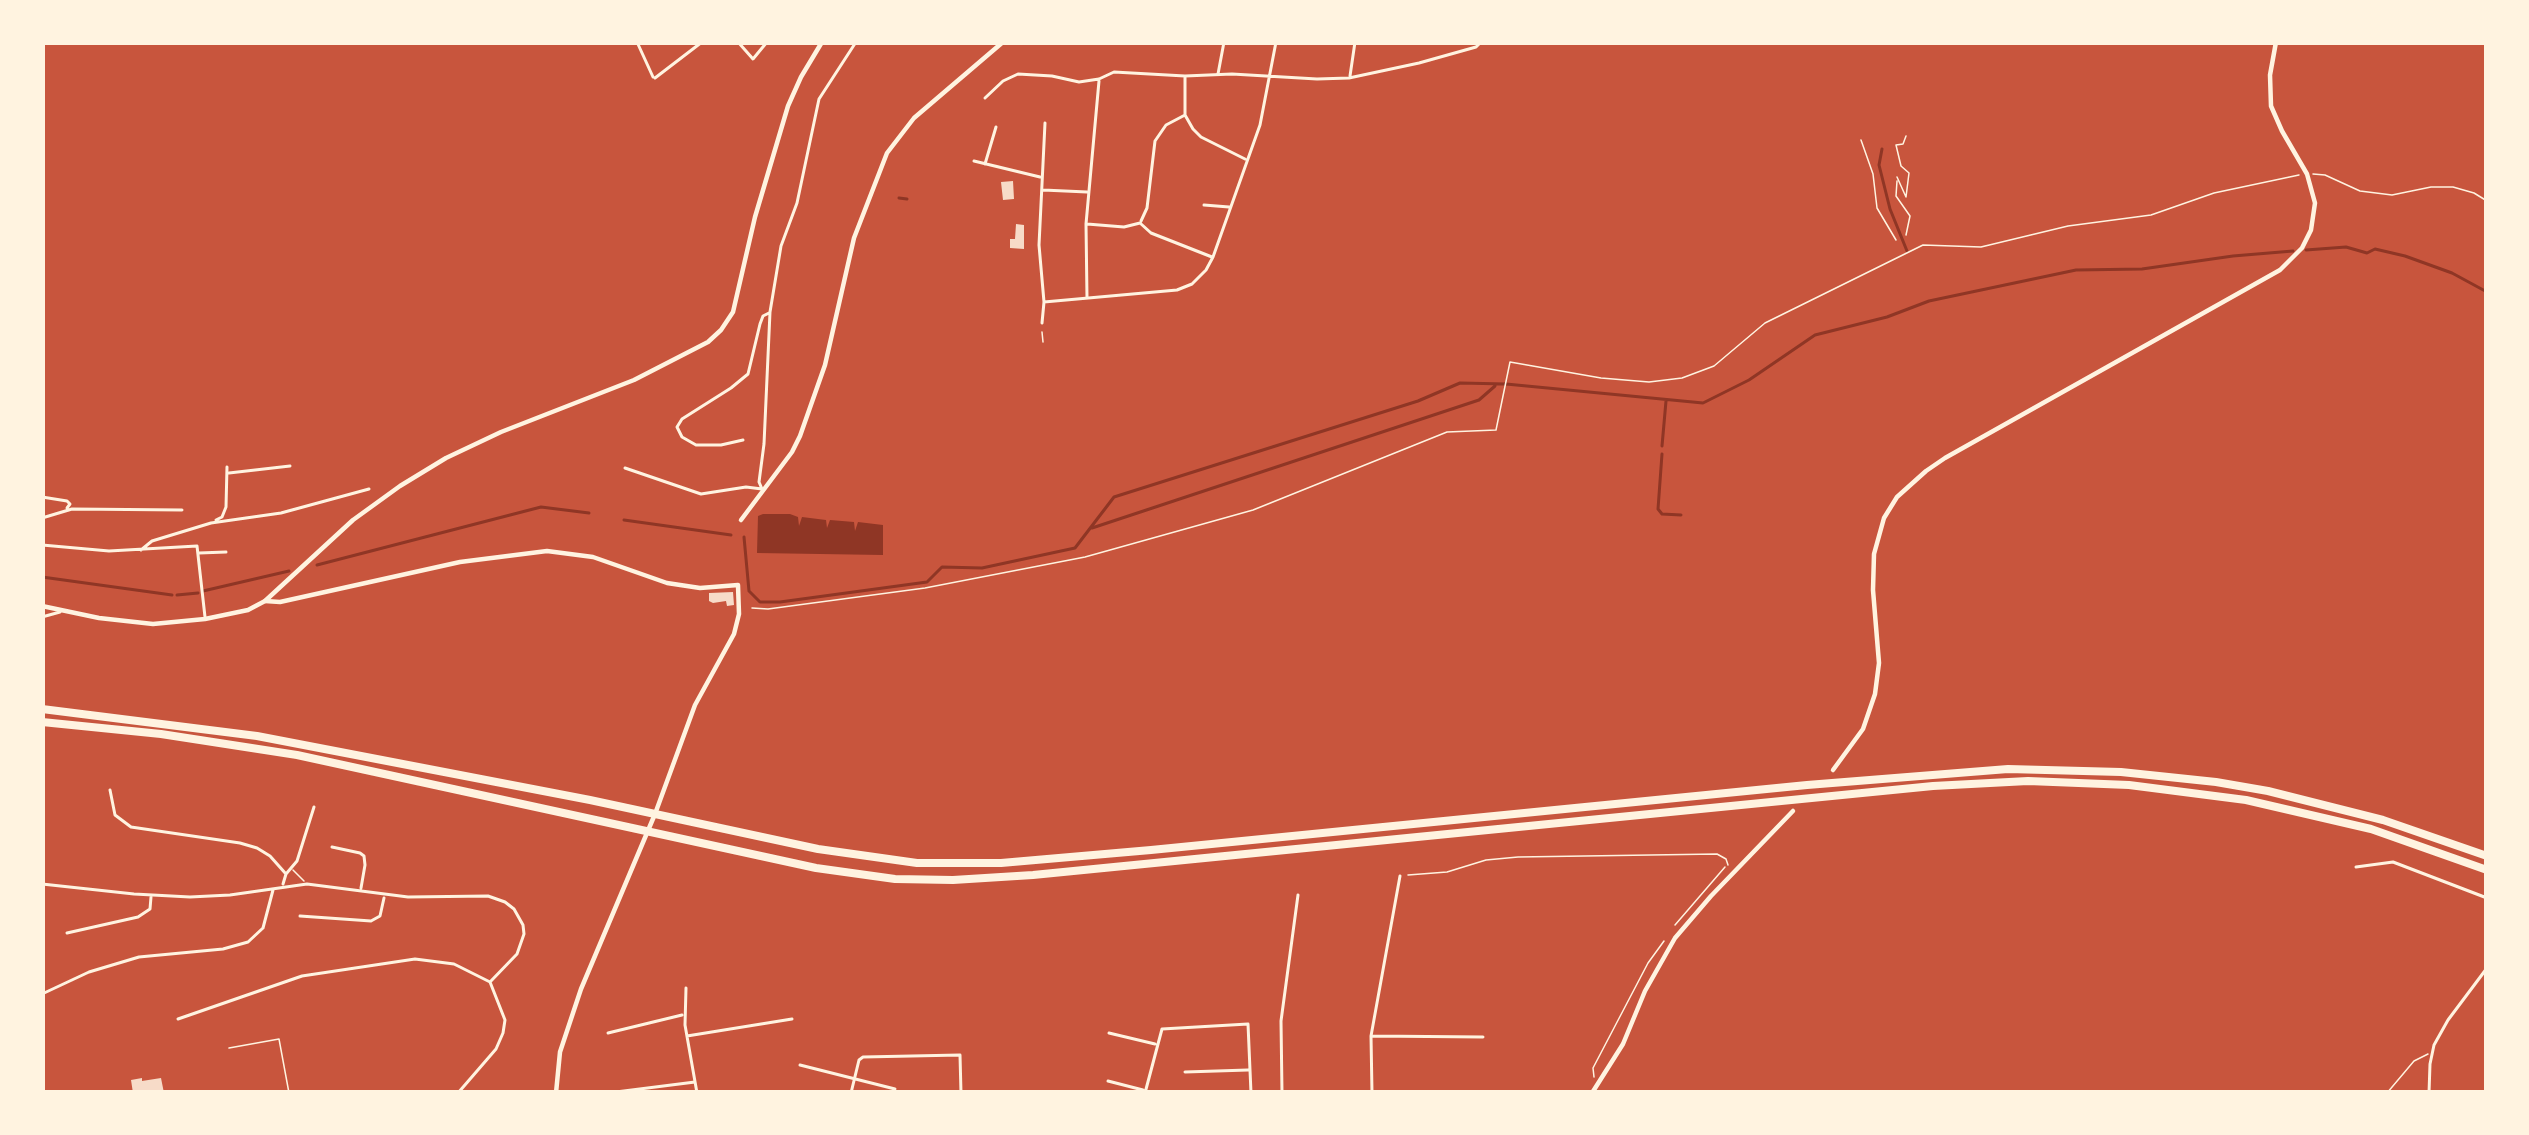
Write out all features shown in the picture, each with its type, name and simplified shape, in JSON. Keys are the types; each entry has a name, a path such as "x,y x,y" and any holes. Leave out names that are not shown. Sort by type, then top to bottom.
{"highway":[{"path":"42,709 257,736 761,837 939,865 1306,836 2008,769 2165,776 2267,791 2383,820 2487,856"},
{"path":"42,722 297,755 872,877 986,879 1978,782 2157,788 2274,806 2389,835 2487,870"}],"street":[{"path":"637,42 654,81 702,42"},
{"path":"738,42 753,59 767,42"},
{"path":"42,606 153,624 236,614 265,601 353,520 446,458 634,380 715,337 737,301 755,217 788,106 822,42"},
{"path":"762,489 770,312 781,246 797,203 819,99 856,42"},
{"path":"741,520 800,436 825,364 854,238 887,153 914,118 1003,42"},
{"path":"1217,74 1224,42"},
{"path":"1044,302 1177,290 1206,270 1264,114 1276,42"},
{"path":"1349,78 1355,42"},
{"path":"985,98 1018,74 1073,82 1100,79 1114,71 1349,78 1419,64 1481,42"},
{"path":"1833,770 1863,729 1875,694 1879,663 1874,554 1897,497 1946,458 2280,271 2307,239 2314,212 2313,189 2282,131 2269,92 2276,42"},
{"path":"1185,76 1185,115 1202,137 1246,160"},
{"path":"1088,299 1086,224 1100,79"},
{"path":"1139,223 1147,208 1155,141 1166,125 1185,115"},
{"path":"1042,322 1039,244 1045,123"},
{"path":"985,164 996,127"},
{"path":"974,161 1041,178"},
{"path":"1041,190 1088,192"},
{"path":"1204,205 1231,207"},
{"path":"1086,224 1139,223"},
{"path":"1139,223 1150,233 1214,257"},
{"path":"743,440 721,446 696,445 687,442 677,427 748,374 760,324 770,312"},
{"path":"211,523 225,514 227,470 290,466"},
{"path":"625,468 700,494 762,489"},
{"path":"141,550 152,541 211,523 281,513 369,489"},
{"path":"42,497 67,501 66,509"},
{"path":"42,518 66,509 182,510"},
{"path":"42,545 141,550 197,545 205,619"},
{"path":"265,601 280,602 460,562 548,551 599,558 667,583 700,588 738,585 734,634 695,705 656,814 581,989 560,1052 556,1093"},
{"path":"197,553 226,552"},
{"path":"42,616 62,611"},
{"path":"110,790 115,815 130,827 220,838 256,848 286,874"},
{"path":"283,886 297,861 314,807"},
{"path":"1594,1089 1624,1044 1645,991 1675,938 1793,811"},
{"path":"332,847 364,856 360,890"},
{"path":"2356,867 2398,863 2487,898"},
{"path":"1372,1093 1371,1036 1400,875"},
{"path":"42,884 152,896 230,896 299,884 384,895 488,896 514,909 523,925 518,954 490,982"},
{"path":"42,994 126,960 238,946 263,928 273,888"},
{"path":"300,916 370,921 380,916 384,895"},
{"path":"1282,1093 1283,1002 1298,895"},
{"path":"67,933 139,917 150,909 152,896"},
{"path":"178,1019 302,976 396,961 441,961 490,982 505,1020 496,1049 458,1093"},
{"path":"2429,1093 2434,1045 2487,968"},
{"path":"686,988 684,1014 697,1093"},
{"path":"608,1033 684,1014"},
{"path":"687,1036 792,1019"},
{"path":"1108,1081 1145,1091 1162,1029 1248,1024 1250,1093"},
{"path":"1109,1033 1156,1045"},
{"path":"1371,1036 1483,1037"},
{"path":"851,1093 863,1057 960,1055 961,1093"},
{"path":"800,1065 895,1089"},
{"path":"1185,1072 1250,1070"},
{"path":"608,1093 694,1082"}],"lane":[{"path":"2307,174 2325,175 2360,191 2392,195 2452,187 2487,201"},
{"path":"291,868 307,884"},
{"path":"229,1048 280,1039 289,1093"},
{"path":"2387,1093 2414,1061 2432,1053"}],"path":[{"path":"1906,136 1903,144 1896,145 1900,166 1909,173 1906,197 1897,177 1896,196 1910,216 1906,235"},
{"path":"1861,140 1873,174 1877,208 1897,239"},
{"path":"752,608 925,588 1042,567 1253,510 1447,432 1496,430 1510,362 1649,382 1682,378 1714,366 1766,323 1924,245 1981,247 2068,226 2151,214 2214,193 2307,174"},
{"path":"1042,322 1042,342"},
{"path":"1400,875 1448,872 1500,858 1717,854 1726,859 1732,873"}],"shaded area":[{"path":"790,514 798,517 799,526 802,517 826,520 827,528 830,520 854,522 855,531 858,522 883,525 883,555 757,553 758,516"}],"building":[{"path":"1013,181 1014,199 1003,200 1001,182"},
{"path":"1016,224 1024,225 1024,249 1010,248"},
{"path":"733,592 734,605 709,601 709,593"},
{"path":"161,1078 164,1093 133,1093 131,1080"}],"waterway":[{"path":"1882,149 1879,165 1907,251"},
{"path":"899,198 907,199"},
{"path":"2306,250 2346,247 2367,253 2375,249 2452,273 2487,292"},
{"path":"744,537 749,591 760,602 927,582 942,567 982,568 1075,548 1114,497 1418,401 1460,383 1703,403 1749,380 1815,335 1929,301 2076,270 2142,269 2293,251"},
{"path":"1092,528 1479,400 1495,386"},
{"path":"1662,446 1666,401"},
{"path":"1662,454 1658,509 1662,514 1681,515"},
{"path":"317,565 541,507 589,513"},
{"path":"624,520 731,535"},
{"path":"203,591 289,571"},
{"path":"42,577 172,595"},
{"path":"177,595 198,593"}]}
